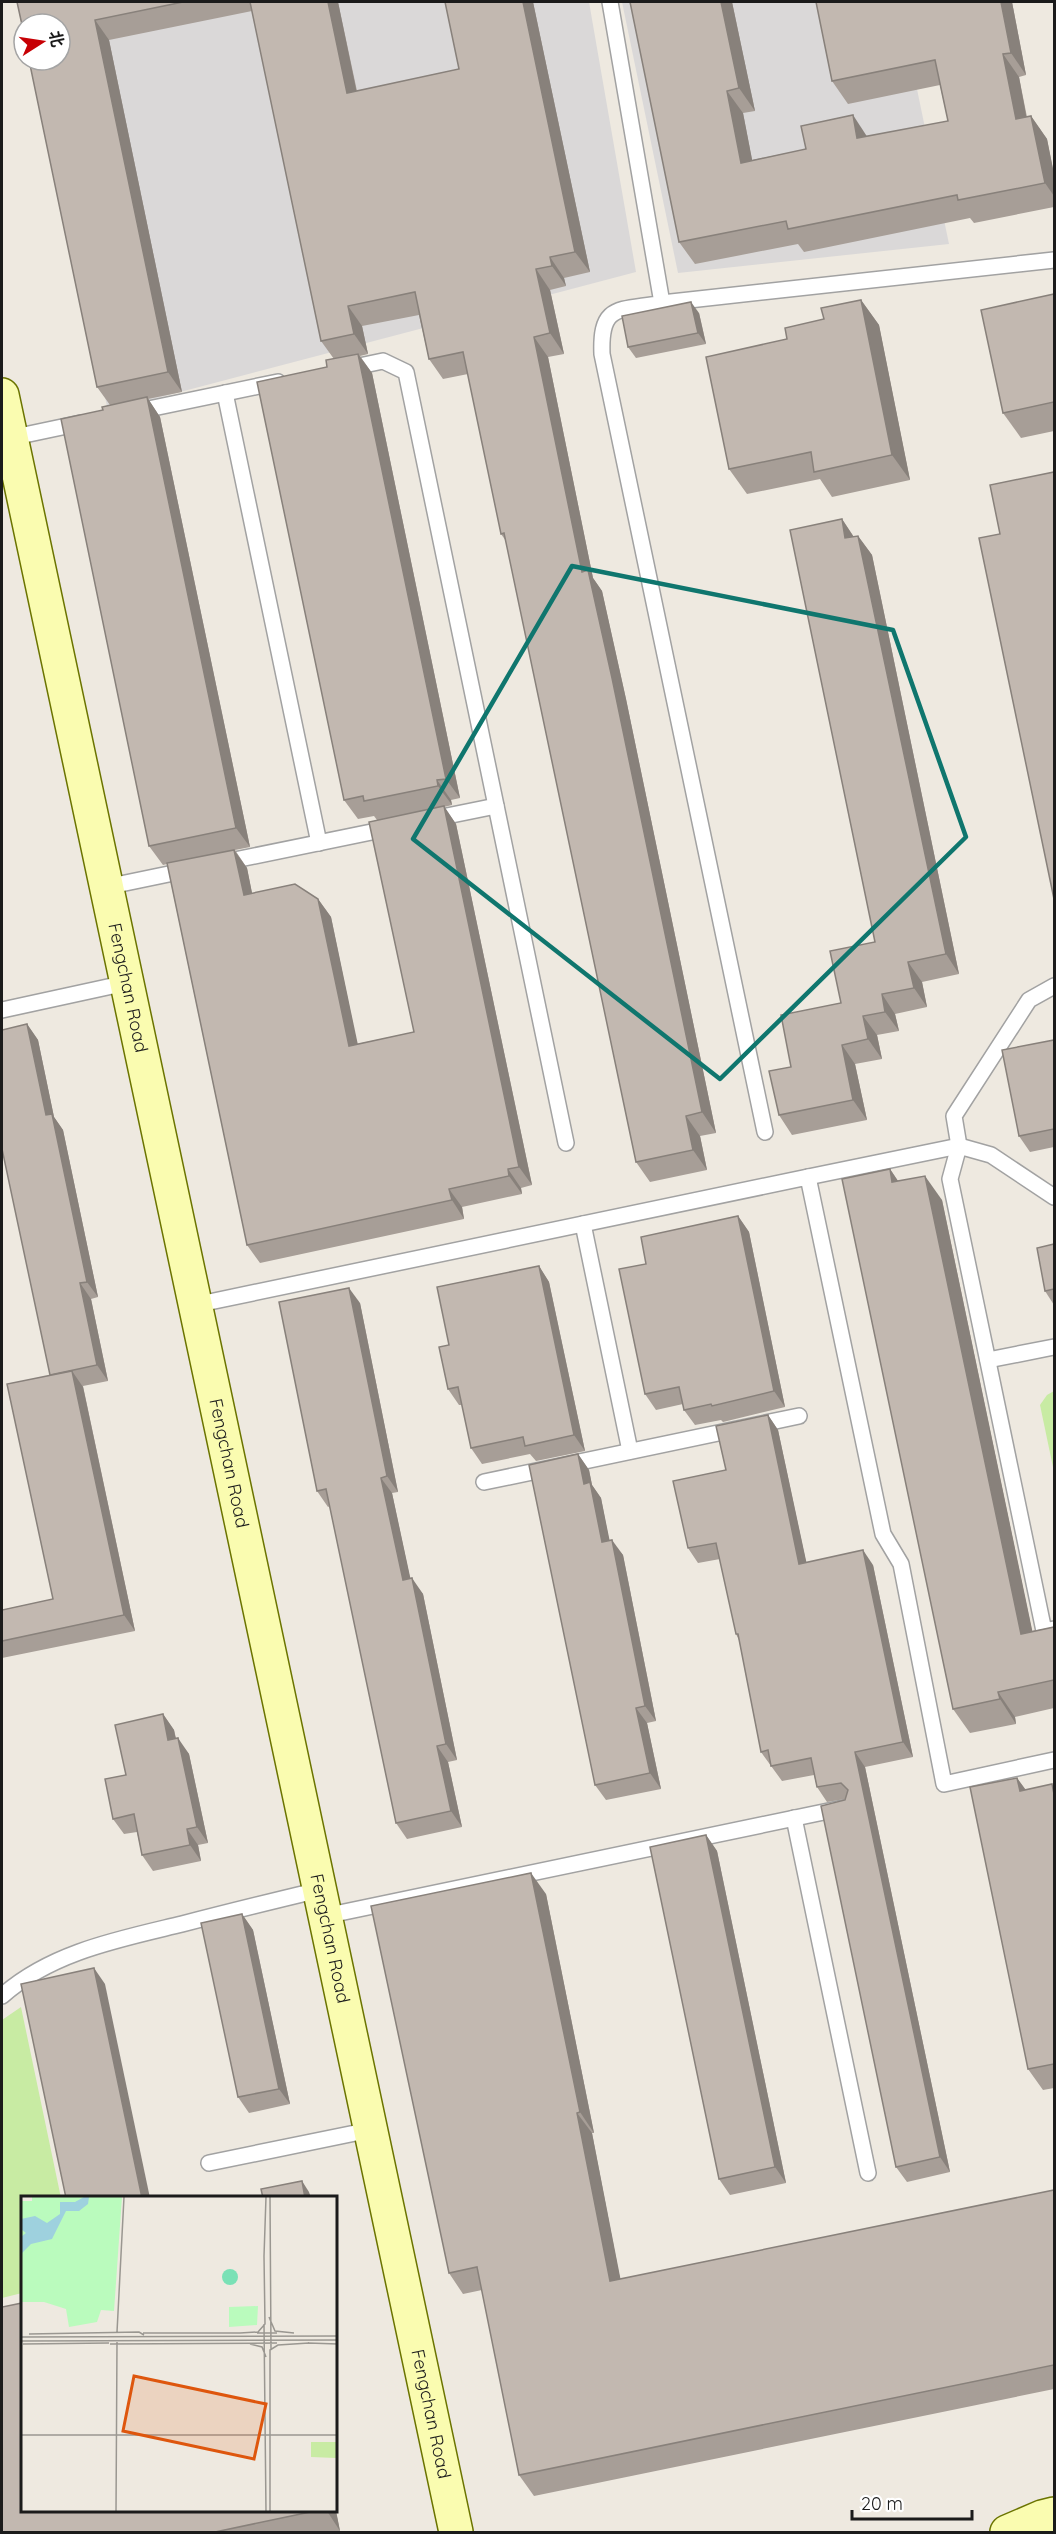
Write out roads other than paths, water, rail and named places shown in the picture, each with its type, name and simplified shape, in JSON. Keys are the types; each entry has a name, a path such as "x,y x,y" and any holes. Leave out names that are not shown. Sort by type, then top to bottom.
{"street":[{"name":"Fengchan Road","path":"2,395 456,2532"},
{"path":"1007,2532 1041,2517 1054,2514"}],"lane":[{"path":"610,2 662,303"},
{"path":"765,1132 602,354 602,332 606,319 617,311 662,303 1054,260"},
{"path":"327,372 383,361 406,372 566,1143"},
{"path":"123,414 293,379"},
{"path":"225,393 319,843"},
{"path":"10,438 101,419"},
{"path":"106,887 496,806"},
{"path":"2,1010 126,983"},
{"path":"1054,986 1029,1000 954,1116 959,1146 950,1179 1044,1631 1054,1629"},
{"path":"195,1305 959,1146 991,1155 1051,1191"},
{"path":"808,1177 883,1534 901,1564 944,1784 1054,1760"},
{"path":"583,1224 630,1451"},
{"path":"988,1360 1054,1347"},
{"path":"484,1482 799,1416"},
{"path":"2,1996 12,1986 64,1957 102,1944 849,1807"},
{"path":"794,1818 868,2173"},
{"path":"209,2163 370,2130"}]}
